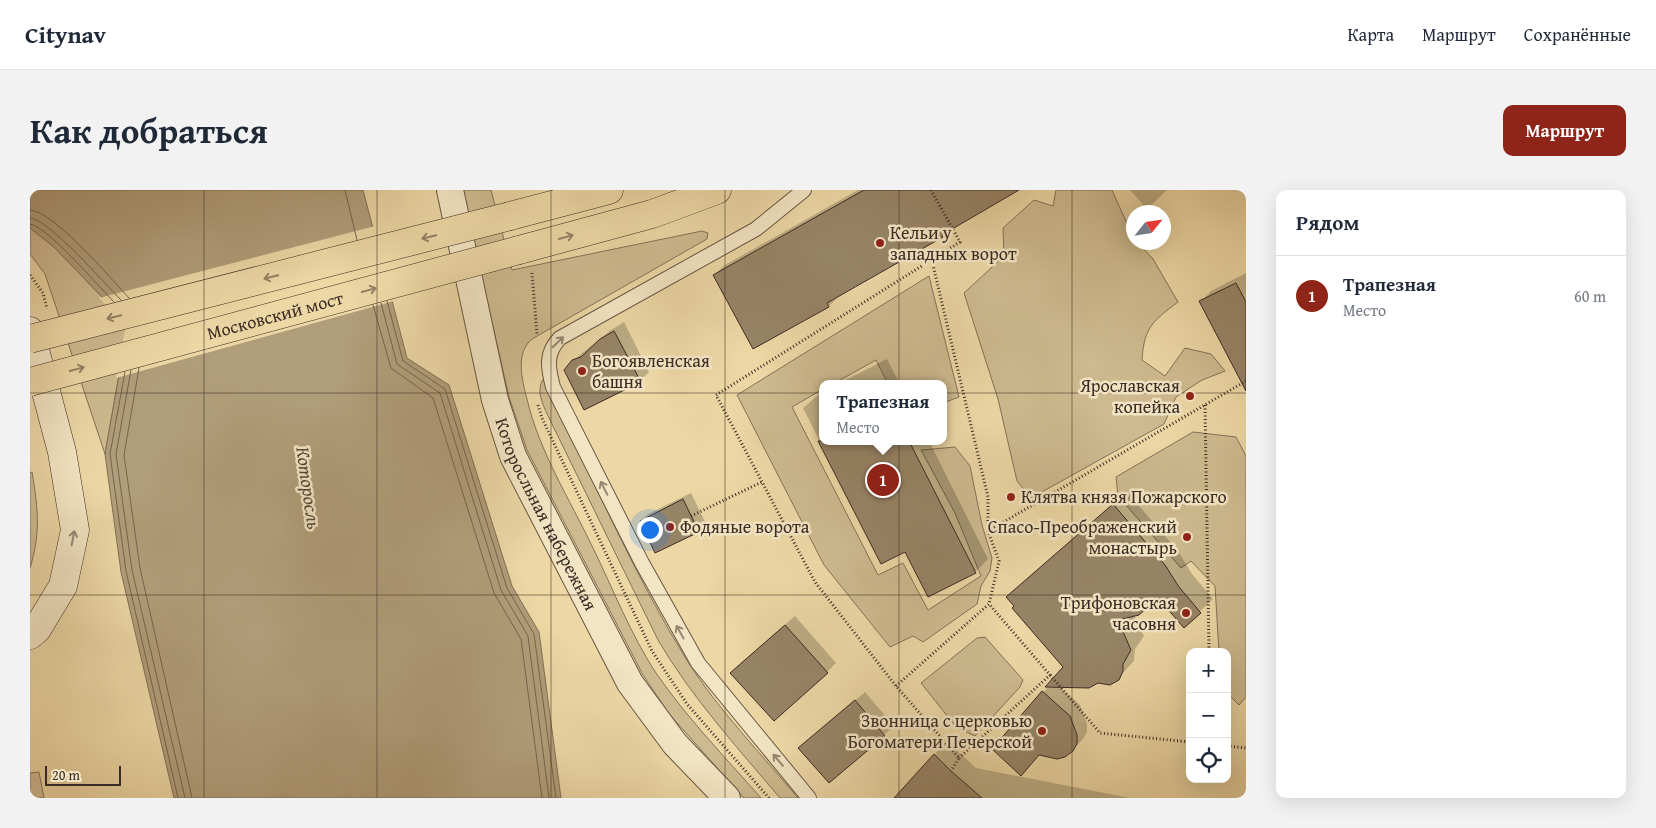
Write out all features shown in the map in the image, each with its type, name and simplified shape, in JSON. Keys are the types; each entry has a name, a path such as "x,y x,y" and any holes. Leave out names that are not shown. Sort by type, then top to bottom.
{"main road":[{"path":"30,339 609,190"},
{"name":"Московский мост","path":"30,382 525,258 717,190"},
{"path":"30,332 62,452 75,530 63,586 37,629 30,635"}],"street":[{"name":"Которосльная набережная","path":"450,190 495,400 513,456 630,683 675,744 727,798"}],"lane":[{"path":"804,190 771,219 745,236 560,338 549,354 548,369 557,396 642,563 698,663 809,798"}],"path":[{"path":"931,190 960,242 716,395 815,582 896,686 960,758"},
{"path":"525,258 538,338"},
{"path":"896,686 989,604 999,561 988,531 988,497 932,260"},
{"path":"988,531 1246,381"},
{"path":"1205,405 1209,648"},
{"path":"691,516 762,482"},
{"path":"989,604 1100,733 1186,742"},
{"path":"951,771 960,758 1050,675"},
{"path":"1231,746 1246,748"}],"shaded area":[{"path":"462,190 491,190 512,270 702,231 708,233 707,239 532,339 523,352 521,367 525,392 539,437 630,628 656,673 680,706 761,798 744,798 670,715 643,675 527,450 509,397"},
{"path":"1056,190 1112,190 1126,221 1126,250 1145,250 1153,259 1178,302 1162,314 1151,326 1145,340 1142,360 1165,376 1185,348 1211,354 1225,371 1202,380 1176,397 1164,424 1031,498 1017,481 998,399 964,293 1004,256 1003,228 1034,200 1053,206"},
{"path":"30,228 54,247 128,324 105,454 45,274 30,254"},
{"path":"929,276 959,397 947,402 947,380 886,380 876,360 840,380 819,380 819,391 792,407 878,575 903,563 928,610 981,576 955,513 921,450 955,447 970,466 982,525 992,558 990,571 981,586 977,604 923,642 913,636 890,647 824,565 737,395"},
{"path":"544,378 630,558 688,662 726,714 798,798 780,798 700,702 658,640 544,408 540,387"},
{"path":"1193,432 1236,437 1246,456 1246,697 1239,705 1231,697 1231,648 1219,648 1215,586 1191,561 1181,568 1118,496 1116,477"},
{"path":"32,472 36,497 37,531 30,568 30,473"},
{"path":"985,637 1023,680 1020,687 975,736 956,727 921,683 977,638"},
{"path":"39,772 44,798 30,798 30,773"}],"water":[{"name":"Которосль","path":"30,190 363,190 407,358 449,385 512,586 539,632 561,798 174,798 121,572 105,454 128,324 54,247 30,228"}],"pier":[{"path":"375,226 394,301 116,378 126,325 99,298"}],"building":[{"path":"864,190 1019,190 942,235 943,237 827,303 829,307 753,349 713,275"},
{"path":"1236,283 1246,302 1246,391 1199,301"},
{"path":"614,331 641,382 584,410 564,370 572,360 581,357 600,339"},
{"path":"820,445 911,445 976,573 928,597 905,552 881,564"},
{"name":"Фодяные ворота","path":"683,499 699,532 655,553 640,521"},
{"path":"1113,504 1165,565 1179,587 1201,613 1184,628 1158,598 1139,615 1118,620 1131,650 1123,664 1123,671 1119,680 1110,685 1098,683 1089,688 1045,687 1063,667 1012,608 1014,606 1006,597"},
{"path":"785,625 828,673 774,721 730,673"},
{"name":"Звонница с церковью Богоматери Печерской","path":"1042,691 1070,716 1077,735 1077,744 1073,751 1065,757 1057,759 1039,755 1021,776 992,749"},
{"path":"855,700 885,736 829,783 798,748"},
{"path":"934,754 951,771 982,798 894,798"}],"place":[{"name":"Кельи у западных ворот","path":"880,243"},
{"name":"Богоявленская башня","path":"582,371"},
{"name":"Ярославская копейка","path":"1190,396"},
{"name":"Трапезная","path":"883,480"},
{"name":"Клятва князя Пожарского","path":"1011,497"},
{"name":"Фодяные ворота","path":"670,527"},
{"name":"Спасо-Преображенский монастырь","path":"1187,537"},
{"name":"Трифоновская часовня","path":"1186,613"},
{"name":"Звонница с церковью Богоматери Печерской","path":"1042,731"}]}
